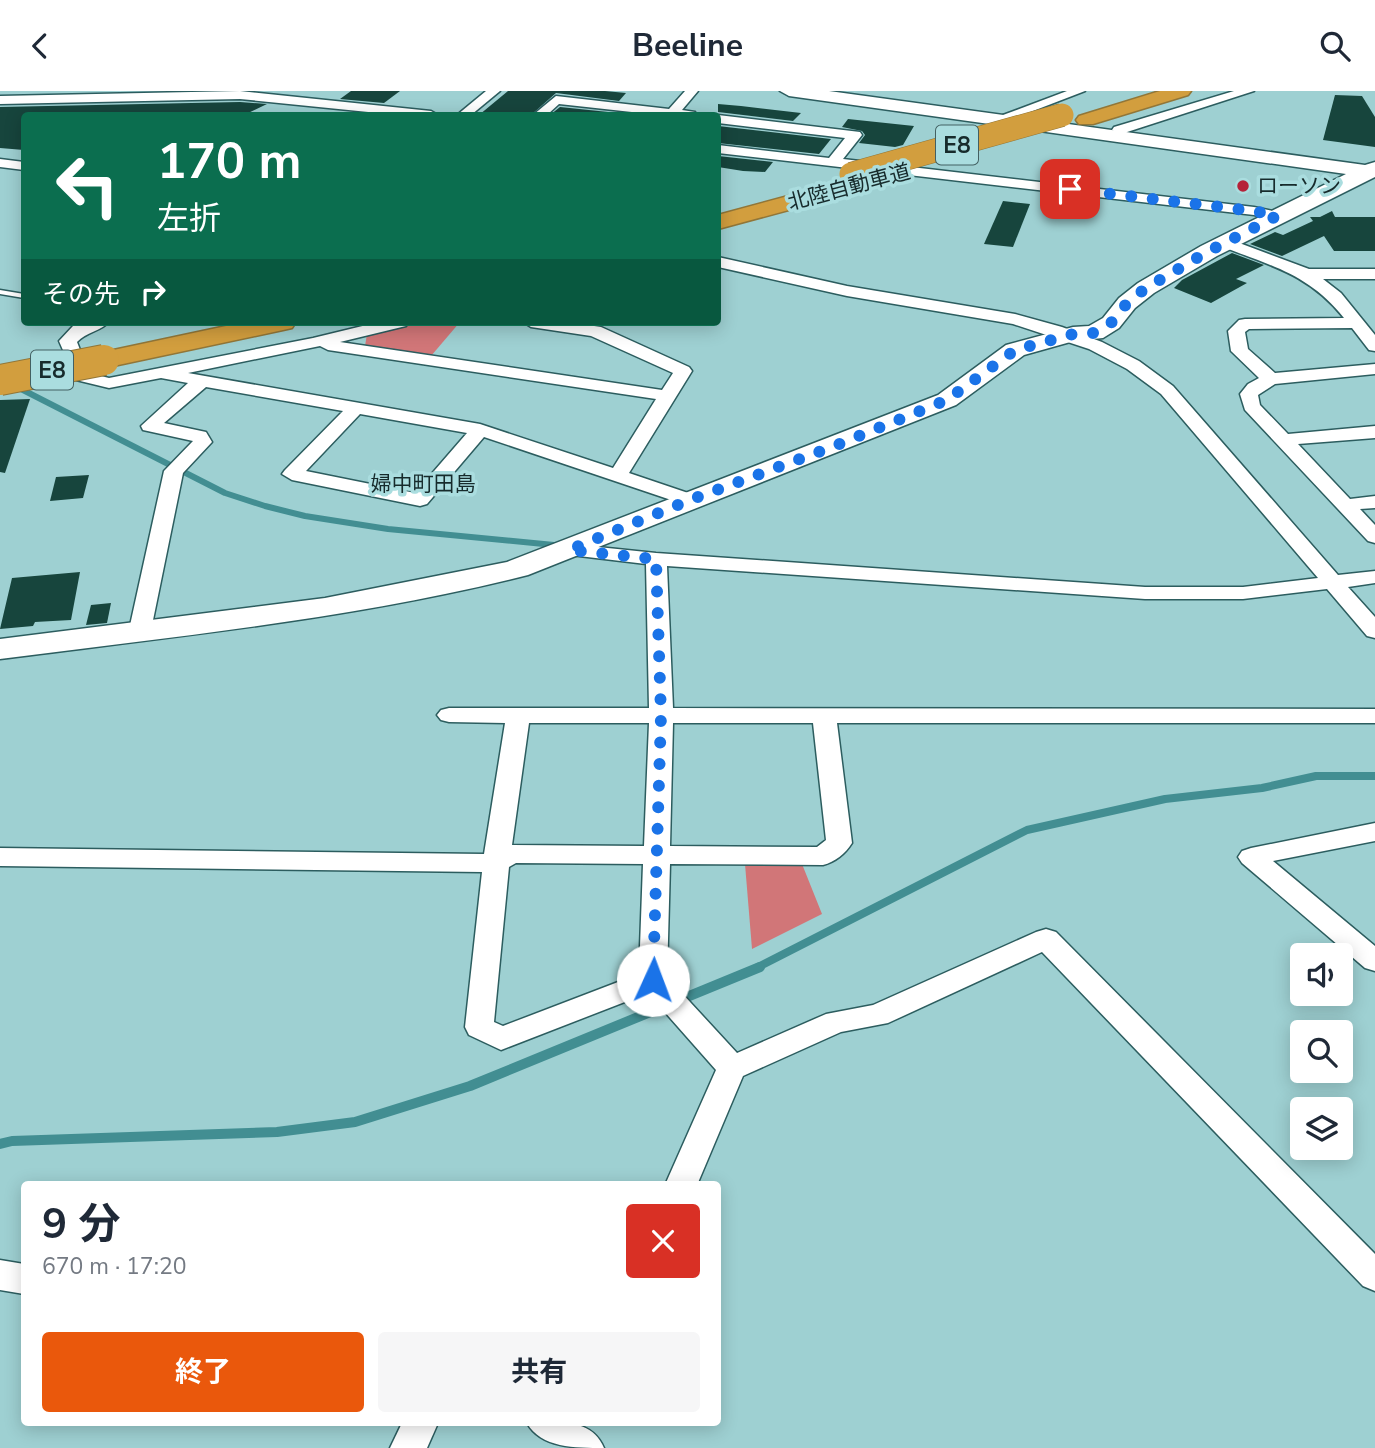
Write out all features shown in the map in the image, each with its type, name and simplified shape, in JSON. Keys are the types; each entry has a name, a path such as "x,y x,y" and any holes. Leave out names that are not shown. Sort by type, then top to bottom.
{"highway":[{"name":"北陸自動車道","path":"721,207 842,168 1062,115 1142,91"},
{"name":"北陸自動車道","path":"721,221 1181,91"},
{"name":"E8","path":"0,365 192,326"},
{"name":"E8","path":"0,380 101,343 248,326"}],"street":[{"path":"467,112 494,91"},
{"path":"674,112 692,91"},
{"path":"789,91 1373,171"},
{"path":"1010,115 1079,91"},
{"path":"1119,130 1248,91"},
{"path":"0,100 240,95 376,112"},
{"path":"269,110 285,99"},
{"path":"543,112 556,100 649,112"},
{"path":"721,119 855,135 842,168"},
{"path":"721,149 842,168 1254,211 1277,216"},
{"path":"0,163 21,166"},
{"path":"0,649 358,603 451,586 517,569 947,400 1015,350 1073,334 1094,333 1111,323 1127,303 1146,288 1277,216 1373,171"},
{"path":"1226,243 1307,274 1335,296 1375,346"},
{"path":"721,263 843,290 983,314 1073,334 1150,376 1167,390 1335,581 1375,631"},
{"path":"1307,274 1375,275"},
{"path":"1271,379 1240,351 1236,331 1245,324 1358,323"},
{"path":"101,343 79,330 68,341 82,376 109,383 165,374 383,326"},
{"path":"559,326 595,331 683,371 619,474"},
{"path":"313,343 669,396"},
{"path":"1375,369 1271,379 1254,388 1249,394 1251,406 1375,537"},
{"path":"165,374 480,430 619,474 690,500"},
{"path":"141,630 174,471 203,442 199,436 150,426 202,381"},
{"path":"356,408 292,474 420,500 480,430"},
{"path":"1285,440 1375,432"},
{"path":"1345,505 1375,502"},
{"path":"569,550 656,559 1145,593 1243,593 1375,577"},
{"path":"656,559 661,715 653,980 732,1069"},
{"path":"449,715 1375,716"},
{"path":"518,716 496,863 479,1027 501,1039 653,980"},
{"path":"0,857 496,863 511,854 823,856 839,843 824,716"},
{"path":"1375,832 1251,857 1375,961"},
{"path":"683,1181 732,1069 836,1022 878,1015 1046,939 1375,1276"},
{"path":"0,1275 21,1278"},
{"path":"408,1448 419,1426"},
{"path":"550,1426 586,1448"}],"lane":[{"path":"0,292 21,296"}],"shaded area":[{"path":"401,326 457,326 431,356 365,346 367,334"},
{"path":"745,864 802,864 822,914 752,949"}],"building":[{"path":"351,91 400,91 384,103 340,99"},
{"path":"508,91 626,93 619,101 556,93 534,112 483,112"},
{"path":"1335,95 1362,96 1375,117 1375,147 1323,140"},
{"path":"240,102 267,104 250,112 21,112 21,150 0,148 0,107"},
{"path":"718,104 801,113 793,121 718,112"},
{"path":"560,107 608,112 554,112"},
{"path":"848,119 914,126 903,145 895,147 859,143 865,135 862,131 842,127"},
{"path":"721,126 831,139 819,154 721,143"},
{"path":"721,156 773,162 765,172 721,167"},
{"path":"1003,201 1030,204 1013,247 984,244"},
{"path":"1332,211 1335,217 1375,217 1375,251 1334,251 1324,236 1282,256 1250,244 1275,232 1283,235 1313,221 1310,217 1320,217"},
{"path":"1232,253 1264,265 1236,279 1247,283 1211,303 1174,288 1182,280"},
{"path":"30,399 5,473 0,472 0,400"},
{"path":"89,475 83,498 50,501 56,477"},
{"path":"80,572 71,620 35,622 33,626 0,629 12,578"},
{"path":"111,603 107,623 86,625 91,605"}],"waterway":[{"path":"21,389 225,493 265,506 305,516 388,529 554,545"},
{"path":"756,968 1027,830 1165,799 1262,788 1316,776 1375,776"},
{"path":"0,1144 12,1141 277,1132 355,1122 470,1086 760,967"}],"place":[{"name":"ローソン","path":"1243,186"}],"district":[{"name":"婦中町田島","path":"423,484"}],"route":[{"path":"653,980 661,715 656,559 569,550 947,400 1015,350 1073,334 1094,333 1111,323 1127,303 1146,288 1277,216 1070,189"}]}
